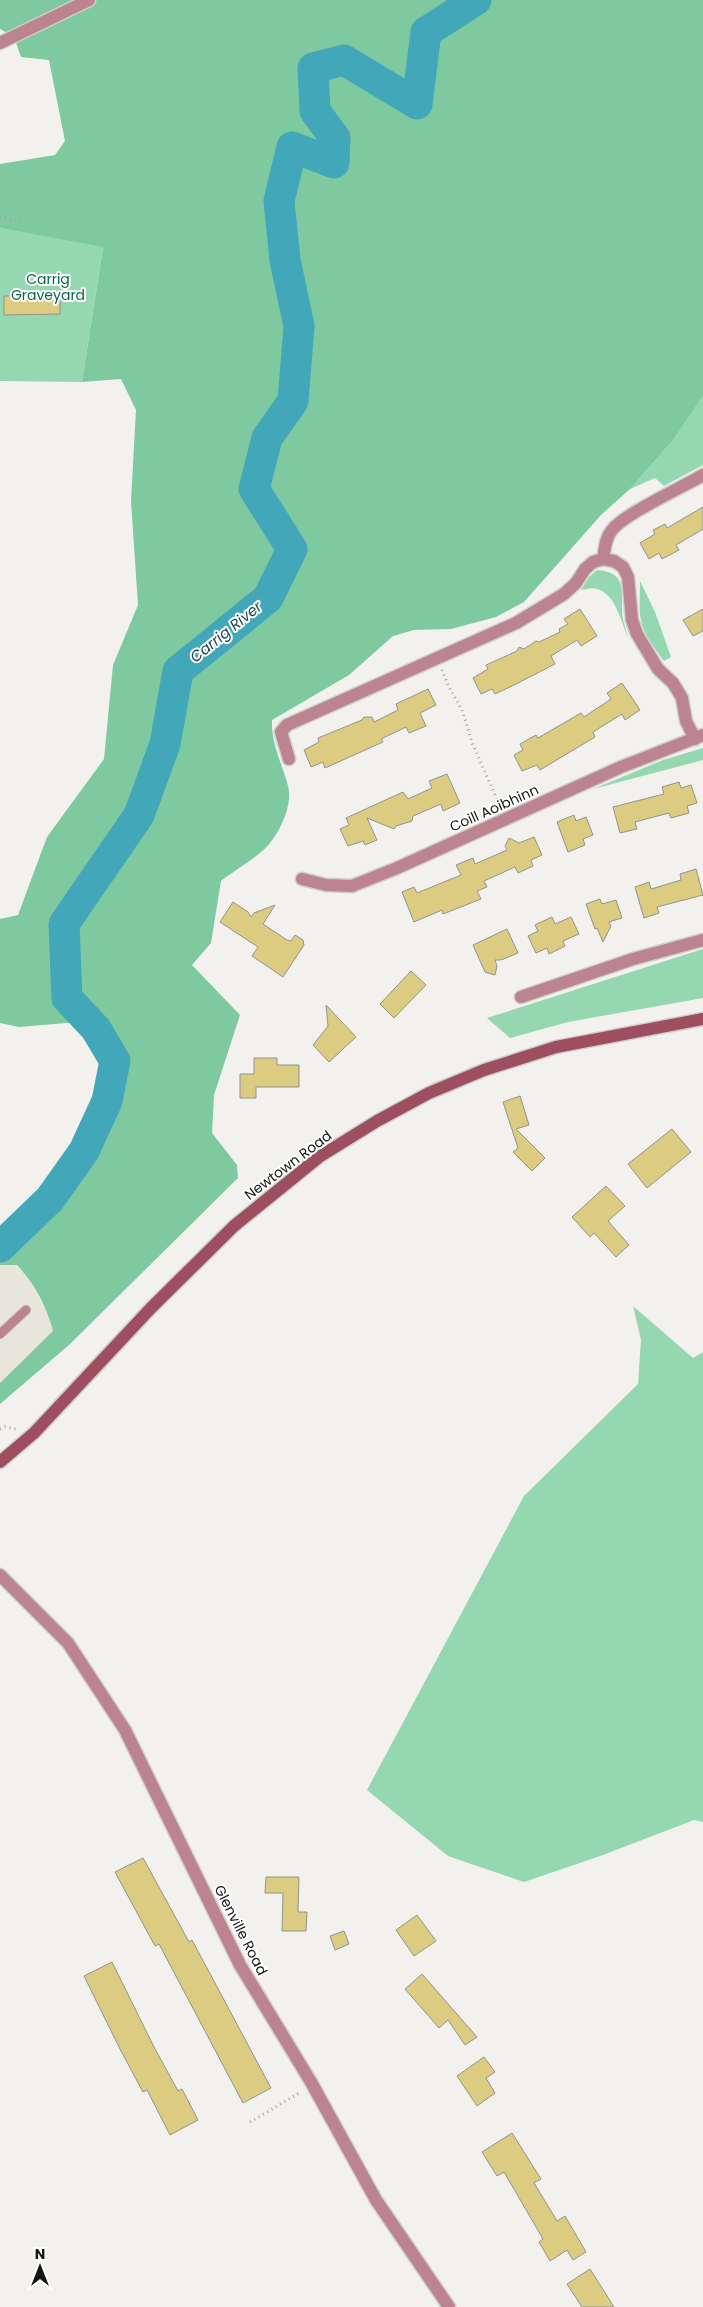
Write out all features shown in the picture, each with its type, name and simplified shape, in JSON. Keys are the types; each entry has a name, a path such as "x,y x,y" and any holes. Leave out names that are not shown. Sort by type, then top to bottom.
{"main road":[{"name":"Newtown Road","path":"0,1462 34,1433 151,1308 234,1226 319,1157 377,1121 429,1093 484,1070 556,1047 618,1033 703,1019"}],"street":[{"path":"0,43 89,0"},
{"path":"289,759 281,732 287,724 516,623 564,594 576,583 585,569 593,562 603,559 605,542 612,529 624,519 703,475"},
{"name":"Coill Aoibhinn","path":"302,879 326,885 352,886 397,868 621,767 699,737 686,721 682,698 673,683 658,669 637,634 632,620 628,577 623,567 614,561 603,559"},
{"path":"521,997 633,959 703,940"},
{"name":"Glenville Road","path":"0,1575 68,1643 125,1730 240,1965 313,2086 376,2200 449,2307"}],"lane":[{"path":"0,1334 26,1310"}],"path":[{"path":"0,217 24,222"},
{"path":"436,658 462,710 473,745 506,819"},
{"path":"0,1429 5,1427"},
{"path":"250,2122 313,2086"}],"shaded area":[{"path":"0,1265 17,1265 25,1274 49,1314 53,1331 0,1383"}],"green space":[{"path":"0,0 703,0 703,396 674,439 630,489 601,515 524,602 496,617 451,629 414,630 393,636 349,675 272,720 273,737 289,793 285,816 278,831 266,848 221,881 211,943 192,965 240,1015 214,1095 212,1133 237,1165 238,1178 69,1345 0,1404 0,1383 53,1331 39,1296 23,1272 17,1265 0,1265 0,1248 47,1202 81,1154 105,1098 115,1061 89,1021 19,1027 0,1023 0,919 18,915 47,837 104,759 113,665 138,605 131,501 136,410 121,379 82,382 103,247 0,228 0,164 55,155 65,141 49,60 21,57 14,37 0,29"},
{"name":"Carrig Graveyard","path":"0,228 103,246 82,382 0,381"},
{"path":"703,396 703,465 664,486 655,478 630,489 674,439"},
{"path":"597,570 613,574 620,582 623,617 628,638 617,609 609,596 595,588 581,590 589,577"},
{"path":"640,581 655,612 671,657 664,661 649,640 642,624 640,616"},
{"path":"703,748 703,760 593,789 663,760"},
{"path":"703,949 703,998 568,1022 510,1038 487,1018"},
{"path":"633,1306 693,1358 703,1352 703,1822 694,1820 603,1855 524,1882 448,1856 367,1790 524,1496 638,1384 641,1340"}],"building":[{"path":"4,296 60,296 60,314 4,315"},
{"path":"703,507 703,529 676,545 679,550 662,559 659,553 649,559 640,543 655,534 653,530 665,524 667,528"},
{"path":"580,609 597,636 581,646 577,640 551,656 555,664 512,686 495,694 492,689 481,694 473,678 488,669 486,665 517,651 519,647 524,649 536,641 539,642 560,632 559,629 568,624 564,619"},
{"path":"703,609 703,631 693,636 683,620"},
{"path":"622,683 640,710 625,720 622,714 593,732 595,737 540,770 537,765 522,771 514,755 523,750 520,744 536,735 538,738 581,713 584,717 611,699 607,693"},
{"path":"428,689 436,705 420,713 426,726 409,733 406,727 381,739 383,742 325,768 323,762 311,767 304,750 319,742 318,738 362,720 364,717 372,717 374,722 398,710 396,704"},
{"path":"447,774 460,803 443,811 441,804 413,816 412,821 396,826 394,829 367,818 377,840 365,845 363,841 348,846 340,829 349,825 346,818 403,792 408,799 432,788 429,781"},
{"path":"679,782 681,788 691,785 697,803 687,806 689,813 671,818 669,813 635,822 637,829 620,833 613,807 664,794 662,787"},
{"path":"574,815 576,821 586,817 593,835 583,839 585,845 568,852 557,822"},
{"path":"534,837 542,855 531,860 533,866 518,873 515,867 484,881 487,887 477,891 481,899 443,914 442,910 414,922 402,892 414,887 417,893 461,875 456,865 473,858 475,864 507,850 505,846 509,838 519,843"},
{"path":"696,869 703,895 657,907 659,913 644,918 635,887 649,882 651,889 681,880 680,874"},
{"path":"600,899 602,904 616,900 622,918 609,922 611,926 603,942 597,928 595,929 586,904"},
{"path":"233,902 248,912 251,917 254,913 275,905 263,924 287,940 291,941 295,935 303,940 304,945 283,977 252,956 258,947 220,922"},
{"path":"552,917 555,924 571,917 579,934 563,941 565,946 549,954 547,948 536,953 528,936 538,931 535,925"},
{"path":"507,929 518,953 501,960 495,960 497,966 495,975 485,972 473,945"},
{"path":"411,971 426,985 394,1018 380,1004"},
{"path":"326,1005 356,1037 329,1062 313,1045 328,1026"},
{"path":"254,1058 277,1058 277,1065 299,1065 299,1087 256,1087 256,1098 240,1098 240,1074 254,1074"},
{"path":"520,1096 529,1125 516,1129 545,1158 532,1171 513,1152 518,1148 503,1102"},
{"path":"672,1129 691,1152 647,1188 628,1164"},
{"path":"606,1186 625,1206 608,1221 629,1245 616,1257 594,1233 590,1237 572,1217"},
{"path":"143,1858 189,1942 192,1940 271,2088 243,2103 159,1944 155,1946 115,1872"},
{"path":"266,1877 299,1877 298,1912 307,1912 306,1931 282,1931 283,1893 265,1893"},
{"path":"417,1915 436,1941 414,1956 396,1930"},
{"path":"344,1931 349,1944 335,1950 330,1936"},
{"path":"112,1962 154,2047 178,2091 182,2089 198,2120 170,2135 147,2090 143,2092 84,1976"},
{"path":"422,1974 477,2037 465,2045 448,2020 439,2028 405,1989"},
{"path":"484,2057 495,2072 486,2078 495,2093 477,2106 457,2076"},
{"path":"512,2133 541,2179 534,2183 557,2221 565,2216 586,2252 573,2260 567,2250 550,2261 539,2242 543,2239 504,2172 497,2176 482,2152"},
{"path":"590,2269 614,2307 582,2307 567,2284"}],"waterway":[{"name":"Carrig River","path":"0,1247 50,1199 84,1151 107,1101 115,1061 96,1029 67,998 64,924 139,815 165,744 178,671 268,598 292,549 254,489 267,438 293,401 299,326 285,260 279,201 292,147 334,163 335,138 315,111 313,68 344,60 417,104 426,32 476,0"}]}
